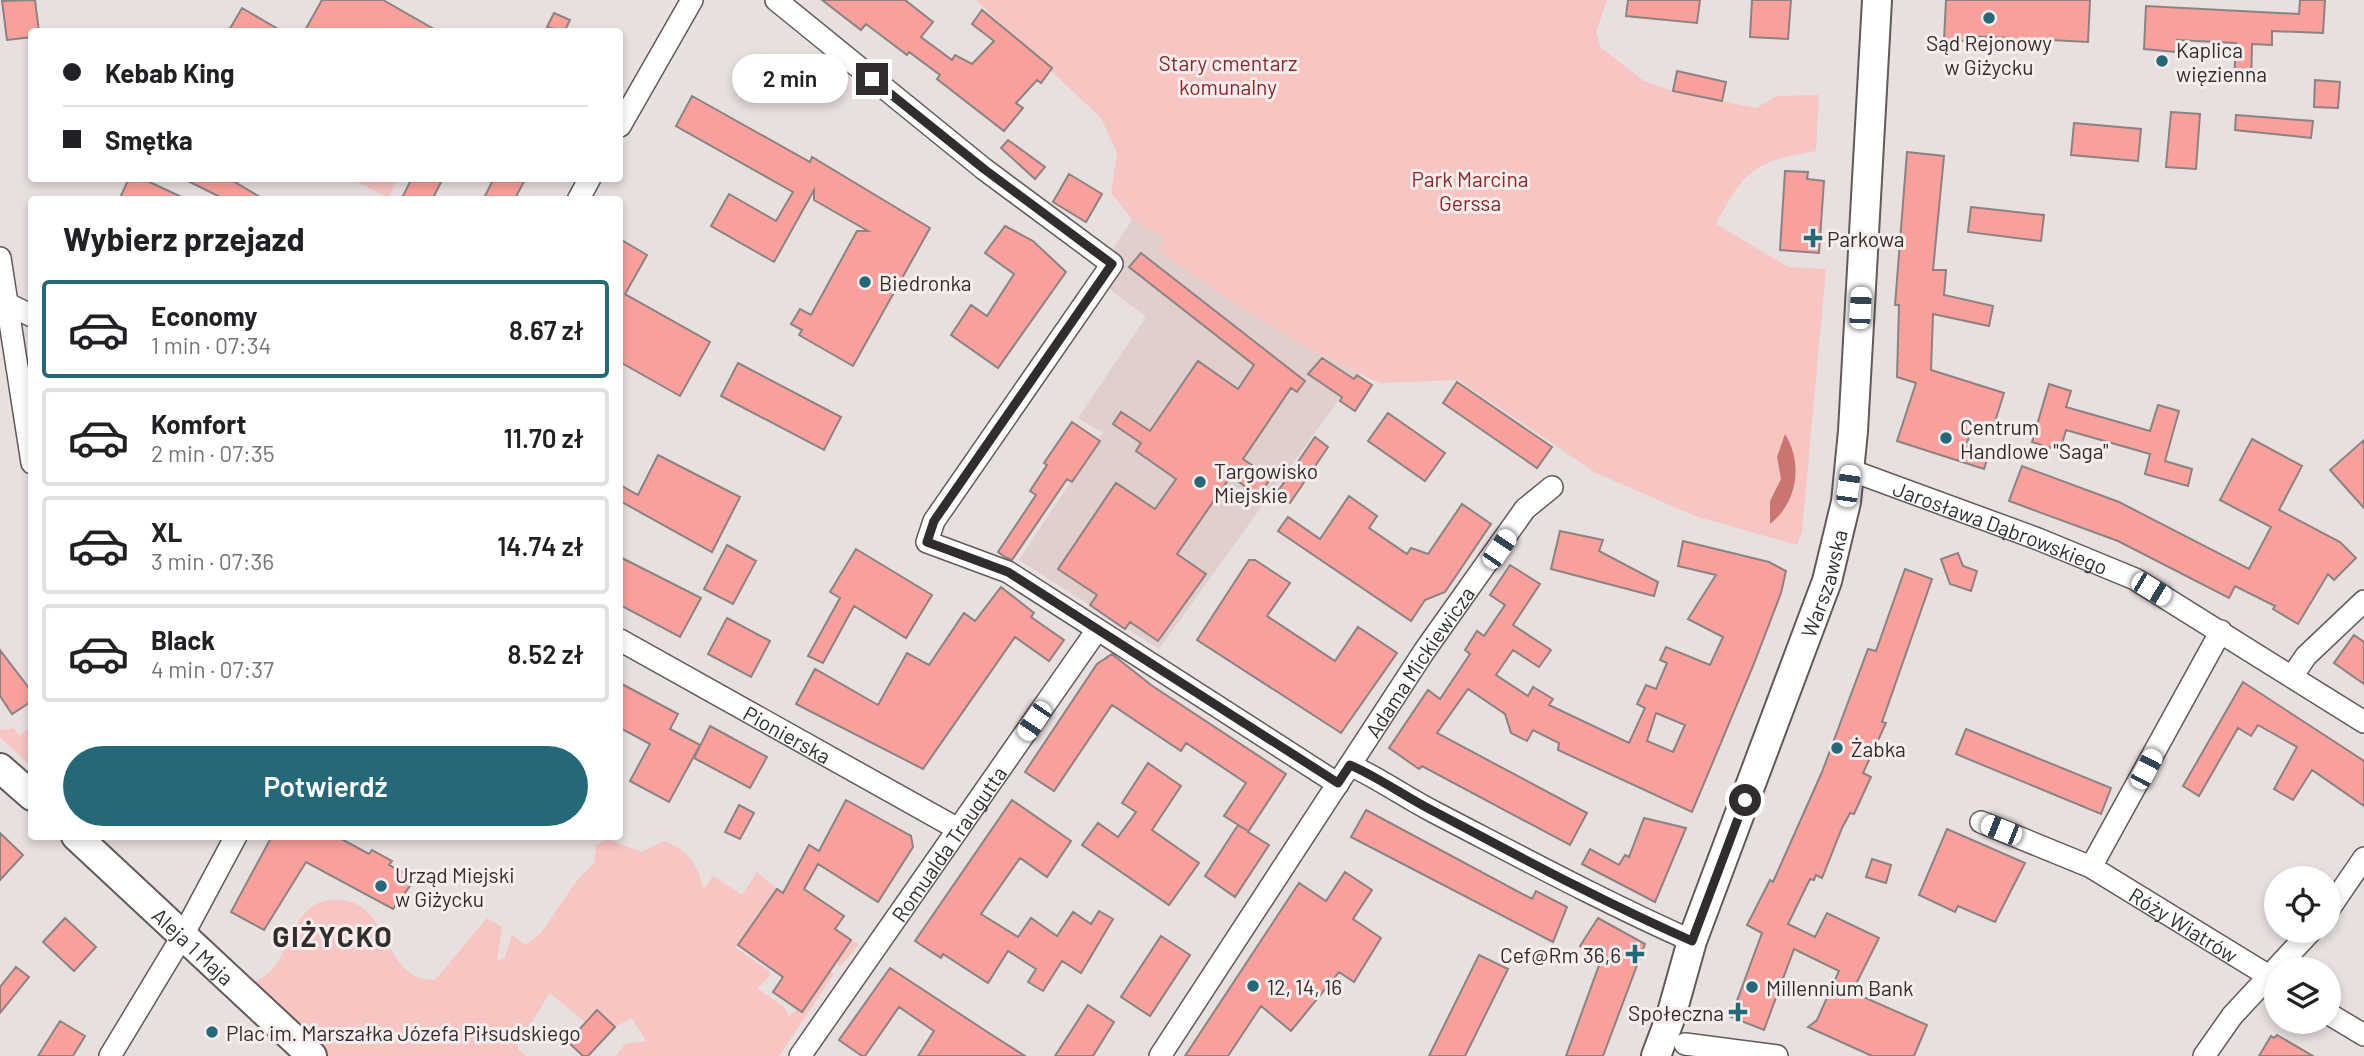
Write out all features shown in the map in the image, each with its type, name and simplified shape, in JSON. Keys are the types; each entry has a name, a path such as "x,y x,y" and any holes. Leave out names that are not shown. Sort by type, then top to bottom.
{"street":[{"path":"623,121 692,0"},
{"path":"776,0 984,169 1112,264 934,521 927,542 1008,572 1338,783"},
{"name":"Warszawska","path":"1656,1056 1671,1016 1692,941 1827,581 1850,470 1877,0"},
{"path":"0,258 28,436"},
{"path":"8,304 28,314"},
{"name":"Jarosława Dąbrowskiego","path":"1850,470 2038,539 2135,579 2293,675 2364,722"},
{"name":"Adama Mickiewicza","path":"1160,1056 1425,650 1525,509 1552,487"},
{"path":"2293,675 2306,656 2364,601"},
{"name":"Romualda Traugutta","path":"800,1056 1097,630"},
{"path":"2091,867 2221,631"},
{"name":"Pionierska","path":"623,642 958,829"},
{"path":"1350,765 1386,781 1415,802 1562,878 1692,941"},
{"path":"0,768 28,792"},
{"name":"Róży Wiatrów","path":"1981,822 2091,867 2264,973"},
{"name":"Aleja 1 Maja","path":"80,840 312,1056"},
{"path":"110,1056 183,935 234,840"},
{"path":"2341,892 2362,862"},
{"path":"2290,957 2302,943"},
{"path":"2204,1056 2232,1016 2264,987"},
{"path":"2341,1021 2364,1035"},
{"path":"1685,1044 1777,1056"}],"shaded area":[{"name":"Targowisko Miejskie","path":"1132,219 1165,238 1158,250 1229,300 1306,347 1358,373 1159,649 1019,560 1103,433 1078,418 1146,317 1107,287 1111,253"},
{"path":"1785,434 1794,457 1795,482 1787,505 1770,524 1770,501 1781,479 1777,457"}],"green space":[{"name":"Park Marcina Gerssa","path":"976,0 1607,0 1596,32 1601,48 1644,81 1673,91 1756,108 1777,96 1819,95 1816,151 1779,159 1754,171 1735,191 1716,224 1788,267 1826,269 1802,532 1797,545 1695,516 1596,473 1458,380 1380,383 1306,347 1229,300 1158,250 1165,238 1132,219 1111,193 1117,153 1101,118"},
{"path":"358,182 396,182 389,196"},
{"path":"14,728 19,736 28,728 28,763 0,737 0,730"},
{"path":"610,840 642,852 664,841 680,849 691,860 699,873 703,890 713,876 742,895 757,872 777,889 736,948 769,971 770,976 757,988 785,1008 789,1016 798,1009 803,1011 830,971 834,974 779,1056 616,1056 625,1044 646,1041 632,1018 615,1027 597,1010 586,1023 550,993 530,1024 518,1035 518,1049 526,1056 327,1056 258,996 252,985 270,972 277,963 294,929 309,910 318,903 331,900 351,902 366,911 404,968 417,977 435,980 487,918 502,927 497,961 505,958 512,935 526,945 541,933 576,882 594,863 596,845"},
{"path":"851,940 858,944 840,966 836,963"}],"building":[{"path":"35,0 38,28 28,28 28,37 7,40 2,1"},
{"path":"322,0 383,0 432,28 306,28"},
{"path":"822,0 905,0 933,22 921,37 952,60 955,55 972,64 994,41 972,24 982,10 1052,68 1041,83 1037,80 1016,103 1023,108 1004,131 937,79 940,75 909,52 907,55 866,24 861,30"},
{"path":"1628,0 1700,0 1697,23 1626,16"},
{"path":"1752,0 1791,0 1788,39 1750,37"},
{"name":"Sąd Rejonowy w Giżycku","path":"1946,0 2090,0 2088,42 2032,39 2032,44 2009,42 2010,38 1967,36 1967,41 1944,40"},
{"path":"2300,0 2325,0 2323,33 2272,31 2272,45 2252,44 2251,82 2234,81 2236,43 2177,40 2176,52 2144,49 2146,6 2299,14"},
{"path":"242,8 276,28 230,28"},
{"path":"554,13 570,20 566,28 547,27"},
{"path":"1677,71 1726,82 1722,101 1673,91"},
{"path":"2315,80 2340,82 2338,108 2314,107"},
{"path":"692,96 810,162 812,157 930,228 853,366 799,335 802,330 791,324 800,309 811,315 857,231 868,231 814,200 814,190 774,262 711,226 729,194 776,221 793,192 676,126"},
{"path":"2171,112 2200,114 2196,169 2166,167"},
{"path":"2236,115 2313,121 2311,138 2235,130"},
{"path":"2074,123 2141,129 2138,161 2071,155"},
{"path":"1008,140 1045,167 1035,179 1001,148"},
{"path":"1907,152 1944,156 1933,270 1946,270 1944,295 1993,306 1989,326 1933,314 1931,370 2004,393 1992,431 1973,425 1966,446 1989,454 1984,469 1897,441 1916,383 1897,377 1899,305 1895,305"},
{"path":"1785,171 1808,172 1807,179 1824,181 1819,253 1780,250"},
{"path":"1069,174 1102,194 1086,222 1053,202"},
{"path":"127,182 150,182 179,196 121,196"},
{"path":"190,182 235,182 258,196 218,196"},
{"path":"410,182 441,182 434,196 403,196"},
{"path":"492,182 524,182 516,196 485,196"},
{"path":"1971,207 2044,215 2041,241 1968,232"},
{"path":"1005,226 1033,241 1066,272 998,368 951,335 971,305 987,316 1014,274 985,253"},
{"path":"623,241 647,255 625,294 710,342 680,396 623,364"},
{"path":"1141,253 1305,381 1297,392 1291,388 1243,459 1271,478 1258,496 1231,476 1177,554 1206,574 1158,641 1130,622 1125,629 1090,605 1097,595 1058,569 1116,483 1155,509 1176,479 1136,451 1141,443 1113,424 1121,412 1150,431 1198,361 1238,389 1254,365 1129,267"},
{"path":"1322,358 1354,379 1357,375 1372,385 1355,411 1340,401 1342,397 1308,374"},
{"path":"738,363 841,417 824,450 721,396"},
{"path":"1457,382 1552,447 1537,468 1443,403"},
{"path":"2049,384 2071,391 2066,407 2150,431 2158,405 2179,411 2165,461 2192,469 2188,486 2145,474 2150,454 2066,430 2060,451 2032,442"},
{"path":"1388,413 1445,453 1425,481 1368,441"},
{"path":"1072,422 1100,441 1072,482 1067,479 1012,560 1005,557 998,552 1036,495 1030,491 1047,465 1044,463"},
{"path":"1315,437 1328,447 1290,503 1276,494"},
{"path":"2252,439 2302,466 2279,510 2340,542 2356,558 2334,580 2328,574 2298,624 2273,609 2275,606 2235,586 2229,598 2118,541 2009,501 2022,466 2119,502 2249,569 2271,527 2220,500"},
{"path":"2364,440 2364,508 2330,470"},
{"path":"658,455 740,497 712,552 623,503 623,487 638,495"},
{"path":"1349,496 1377,516 1369,528 1407,554 1411,548 1428,554 1462,504 1491,524 1445,592 1425,600 1411,621 1278,531 1288,517 1320,539"},
{"path":"1560,531 1603,540 1599,551 1658,582 1654,596 1551,569"},
{"path":"1683,541 1769,562 1786,571 1781,593 1753,666 1692,812 1558,750 1559,743 1533,730 1527,741 1511,733 1505,714 1468,689 1437,733 1587,813 1570,845 1422,766 1419,769 1389,748 1428,690 1440,699 1470,654 1465,650 1477,631 1484,636 1505,605 1490,595 1510,565 1540,584 1513,625 1551,650 1539,667 1513,650 1496,675 1528,696 1533,687 1553,699 1549,705 1629,743 1645,708 1637,704 1646,685 1656,689 1667,663 1660,660 1666,647 1710,665 1723,637 1688,619 1716,575 1678,566","holes":["1656,713 1685,725 1673,752 1647,741"]},
{"path":"727,545 756,561 733,604 704,589"},
{"path":"856,549 932,595 906,638 854,606 823,663 808,656 840,598 830,592"},
{"path":"1958,553 1963,566 1977,571 1971,591 1950,584 1941,559"},
{"path":"623,559 701,598 680,637 623,607"},
{"path":"1249,560 1255,560 1290,583 1267,616 1335,661 1358,627 1397,653 1341,733 1197,640"},
{"path":"1905,569 1932,579 1882,722 1886,723 1863,773 1871,777 1854,814 1850,813 1842,828 1822,878 1816,875 1814,880 1810,879 1788,924 1815,937 1827,913 1879,938 1852,992 1927,1025 1914,1056 1872,1056 1808,1027 1817,1020 1839,971 1794,949 1764,1030 1731,1017 1762,933 1747,925 1770,880 1773,882 1822,772 1868,649 1876,651"},
{"path":"1001,587 1034,613 1031,617 1064,640 1049,661 1015,637 923,769 796,704 815,669 878,705 907,653 929,665 964,613 975,621"},
{"path":"727,618 770,641 751,677 708,654"},
{"path":"2354,635 2364,642 2364,684 2334,663"},
{"path":"0,650 28,687 28,704 12,714 0,696"},
{"path":"1112,654 1151,685 1286,774 1248,832 1269,845 1235,897 1205,876 1238,825 1248,831 1224,816 1246,783 1186,743 1181,751 1112,705 1054,791 1025,772 1097,664"},
{"path":"2243,682 2364,761 2364,806 2312,770 2293,800 2274,789 2297,747 2258,725 2251,736 2238,728 2199,796 2183,786"},
{"path":"623,685 678,714 670,729 700,745 669,802 630,781 650,744 623,730"},
{"path":"710,726 767,757 750,788 694,758"},
{"path":"1966,729 2111,788 2101,814 1956,754"},
{"path":"1148,763 1181,786 1152,830 1199,863 1169,905 1082,845 1098,823 1118,837 1136,812 1122,803"},
{"path":"846,800 911,836 913,847 878,902 818,864 804,889 844,916 835,929 851,940 802,1012 773,992 783,977 738,945 777,889 783,893 809,845 819,851"},
{"path":"1012,800 1071,841 1047,877 1020,858 981,914 1018,937 1031,918 1057,936 1073,912 1091,924 1099,911 1113,919 1081,973 1062,961 1043,991 1028,982 1036,969 1008,951 988,983 943,954 941,958 915,941"},
{"path":"739,805 754,813 740,839 725,832"},
{"path":"1366,810 1532,899 1536,891 1567,907 1553,942 1351,837"},
{"path":"1644,818 1686,828 1655,902 1582,864 1590,849 1619,865 1625,855 1629,857"},
{"path":"1947,829 2025,863 1995,922 1958,906 1955,912 1919,895"},
{"path":"0,833 23,855 0,880"},
{"name":"Urząd Miejski w Giżycku","path":"270,840 343,840 369,854 372,850 392,861 389,865 415,879 393,909 306,862 264,930 231,912"},
{"path":"1872,859 1891,865 1886,883 1866,877"},
{"path":"1345,872 1372,890 1353,919 1381,938 1354,982 1339,972 1291,1031 1261,1006 1228,1056 1185,1056 1299,883 1326,901"},
{"path":"65,918 96,947 74,971 43,942"},
{"path":"1598,918 1645,944 1603,1056 1566,1056 1602,957 1580,946"},
{"path":"1161,936 1190,955 1150,1016 1121,997"},
{"path":"1479,955 1508,969 1465,1056 1429,1056"},
{"path":"16,967 29,977 0,1013 0,987"},
{"path":"890,968 1025,1056 918,1056 934,1031 899,1007 865,1056 862,1056 839,1040"},
{"path":"1088,1005 1114,1022 1093,1056 1055,1056"},
{"path":"597,1010 615,1027 588,1056 583,1056 568,1042"},
{"path":"60,1021 85,1036 73,1056 38,1056"},
{"path":"2277,1035 2313,1056 2259,1056 2271,1036 2274,1038"}],"place":[{"name":"Sąd Rejonowy w Giżycku","path":"1989,18"},
{"name":"Kaplica więzienna","path":"2162,61"},
{"name":"Parkowa","path":"1813,238"},
{"name":"Biedronka","path":"865,282"},
{"name":"Centrum Handlowe \"Saga\"","path":"1946,438"},
{"name":"Targowisko Miejskie","path":"1200,482"},
{"name":"Żabka","path":"1837,748"},
{"name":"Urząd Miejski w Giżycku","path":"381,886"},
{"name":"Cef@Rm 36,6","path":"1635,954"},
{"name":"12, 14, 16","path":"1253,986"},
{"name":"Millennium Bank","path":"1752,987"},
{"name":"Społeczna","path":"1738,1012"},
{"name":"Plac im. Marszałka Józefa Piłsudskiego","path":"212,1032"}],"district":[{"name":"GIŻYCKO","path":"333,936"}],"route":[{"path":"872,79 984,169 1112,264 934,521 928,532 927,542 981,559 1008,572 1338,783 1350,765 1386,781 1415,802 1692,941 1745,800"}],"park label":[{"name":"Stary cmentarz komunalny","path":"1228,74"}]}
